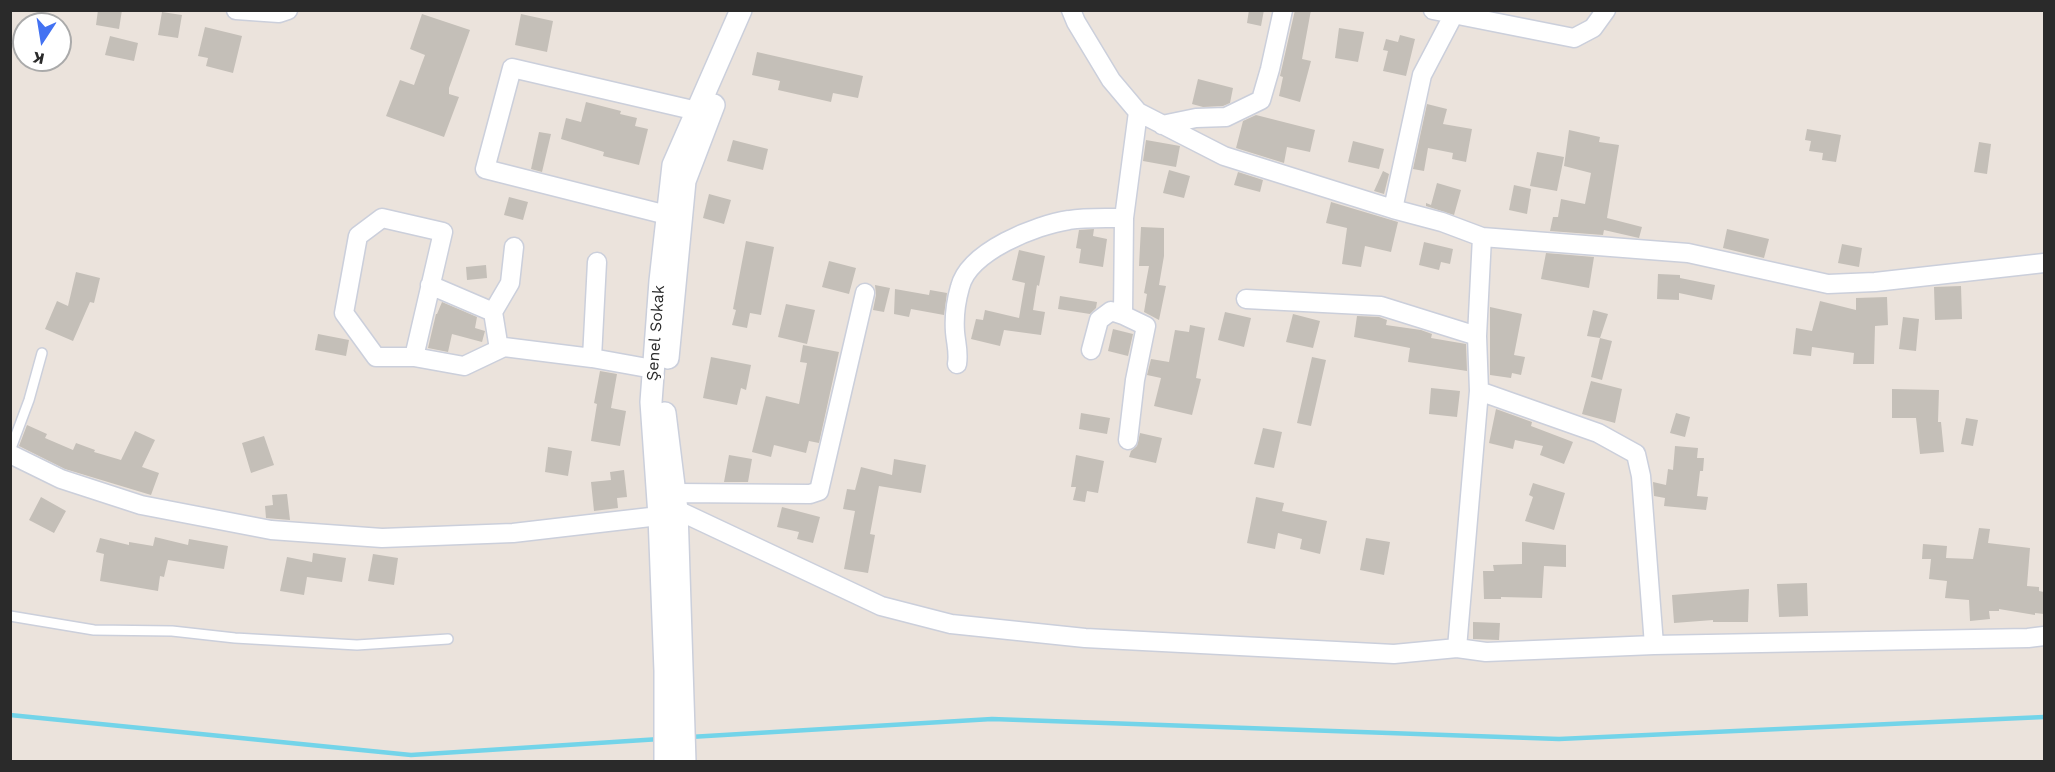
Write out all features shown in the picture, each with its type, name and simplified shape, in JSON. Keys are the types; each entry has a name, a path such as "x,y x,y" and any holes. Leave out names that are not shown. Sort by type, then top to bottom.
{"street":[{"path":"236,10 279,13 288,10"},
{"name":"Şenel Sokak","path":"670,506 651,402 673,165 741,10"},
{"name":"Şenel Sokak","path":"674,671 670,506 664,403 685,181 724,80 746,10"},
{"path":"1071,10 1111,80 1138,112 1224,156 1394,210 1442,222 1482,237 1688,253 1828,284 1875,282 2044,263"},
{"path":"1162,125 1196,118 1226,117 1261,100 1283,10"},
{"path":"1433,10 1574,38 1593,28 1606,10"},
{"path":"1394,210 1422,75 1454,14"},
{"path":"668,215 485,169 512,68 697,111"},
{"path":"1123,315 1124,218 1134,126 1138,112"},
{"path":"414,357 443,232 382,218 358,236 344,313 376,357 414,357 464,366 504,347 592,358 653,369"},
{"path":"957,364 959,353 955,333 960,285 972,266 1000,245 1029,230 1070,219 1124,218"},
{"path":"1457,648 1479,391 1477,336 1482,237"},
{"path":"499,350 493,312 510,283 514,248"},
{"path":"592,358 597,262"},
{"path":"430,285 493,312"},
{"path":"10,453 61,479 141,505 271,530 382,538 513,533 670,506 810,494 819,491 866,293"},
{"path":"1246,299 1381,306 1477,336"},
{"path":"1091,350 1099,320 1111,311 1146,327 1135,380 1128,440"},
{"path":"1479,391 1598,433 1636,454 1641,476 1653,645"},
{"path":"670,506 881,606 951,624 1084,638 1382,653 1457,648 1486,652 1653,645 2044,636"},
{"path":"665,762 674,671"},
{"path":"674,671 685,762"}],"lane":[{"path":"10,453 29,400 42,353"},
{"path":"10,616 94,630 172,631 235,638 357,645 448,639"}],"building":[{"path":"98,10 122,10 119,29 96,25"},
{"path":"1249,10 1264,10 1261,26 1247,23"},
{"path":"1295,10 1311,10 1302,59 1311,61 1300,102 1279,96 1283,77 1280,76"},
{"path":"162,12 182,15 178,38 158,35"},
{"path":"422,14 470,30 449,88 449,94 459,97 444,137 386,116 400,80 414,85 425,55 410,49"},
{"path":"521,14 553,21 547,52 515,45"},
{"path":"205,27 242,36 233,73 206,66 208,58 198,56"},
{"path":"1339,28 1364,32 1358,62 1335,58"},
{"path":"1400,35 1415,39 1406,76 1383,71 1388,51 1383,50 1386,39 1398,42"},
{"path":"110,36 138,43 134,61 105,55"},
{"path":"757,52 863,76 858,98 833,93 831,102 778,90 780,81 752,75"},
{"path":"1198,79 1233,88 1230,103 1223,106 1203,107 1192,104"},
{"path":"586,102 621,111 620,114 637,118 635,126 648,129 639,165 603,156 604,152 561,139 566,118 581,122"},
{"path":"1427,104 1447,109 1443,124 1472,129 1466,162 1452,159 1453,153 1428,148 1424,171 1413,169"},
{"path":"1256,115 1315,130 1310,152 1287,147 1284,163 1236,148 1243,121"},
{"path":"1807,129 1841,135 1836,162 1822,160 1823,153 1809,151 1811,141 1805,140"},
{"path":"1569,130 1600,137 1599,142 1619,145 1607,218 1642,227 1639,238 1604,230 1603,235 1550,231 1553,217 1558,217 1561,199 1585,204 1591,173 1564,166"},
{"path":"539,132 551,134 542,172 531,169"},
{"path":"733,140 768,149 763,170 727,161"},
{"path":"1146,140 1180,146 1176,167 1143,161"},
{"path":"1353,141 1384,149 1379,169 1348,162"},
{"path":"1979,142 1991,144 1987,174 1974,172"},
{"path":"1537,152 1564,157 1557,191 1530,186"},
{"path":"1169,170 1190,176 1184,198 1163,193"},
{"path":"1383,171 1389,174 1384,194 1374,191"},
{"path":"1238,172 1263,180 1260,192 1234,185"},
{"path":"1437,183 1461,190 1454,215 1426,206 1426,203 1431,205"},
{"path":"1514,185 1531,189 1527,214 1509,210"},
{"path":"709,194 731,200 724,224 703,218"},
{"path":"509,197 528,202 523,220 504,215"},
{"path":"1331,202 1398,222 1391,252 1365,246 1361,267 1342,264 1347,228 1326,223"},
{"path":"1141,227 1164,228 1164,256 1159,285 1166,286 1159,320 1144,312 1147,294 1144,293 1149,266 1139,266"},
{"path":"1094,229 1093,236 1107,239 1103,267 1079,263 1081,249 1076,248 1079,230"},
{"path":"1727,229 1769,239 1764,258 1723,248"},
{"path":"746,241 774,247 761,315 750,313 747,328 732,325"},
{"path":"1424,242 1453,249 1450,264 1441,262 1439,270 1419,265"},
{"path":"1842,244 1862,248 1859,267 1838,263"},
{"path":"1019,250 1045,256 1033,310 1045,312 1041,335 1004,330 1000,346 971,339 976,319 983,320 985,310 1019,318 1025,283 1012,280"},
{"path":"1546,253 1594,257 1589,288 1541,279"},
{"path":"829,261 856,268 849,294 822,287"},
{"path":"486,265 487,278 467,280 466,267"},
{"path":"76,272 100,278 94,303 90,302 73,341 45,329 57,301 68,306"},
{"path":"1658,274 1680,275 1680,278 1715,285 1712,300 1679,293 1679,300 1657,299"},
{"path":"875,285 890,288 884,312 873,310"},
{"path":"1961,286 1962,319 1935,320 1934,287"},
{"path":"895,289 929,295 930,290 947,293 944,315 911,309 909,317 894,314"},
{"path":"1060,296 1097,302 1096,308 1090,314 1058,309"},
{"path":"1887,297 1888,325 1875,326 1874,364 1853,364 1854,353 1812,347 1811,356 1793,354 1796,328 1812,331 1820,301 1856,310 1856,298"},
{"path":"442,302 477,317 475,328 485,331 482,342 452,334 448,352 428,348 436,314"},
{"path":"786,304 815,310 807,344 778,337"},
{"path":"1490,307 1522,314 1514,355 1525,357 1521,375 1512,373 1511,378 1490,375"},
{"path":"1593,310 1608,314 1600,338 1587,336"},
{"path":"1225,312 1251,318 1244,347 1218,340"},
{"path":"1293,314 1320,321 1313,348 1286,342"},
{"path":"1357,316 1379,317 1387,320 1386,325 1421,330 1432,334 1431,338 1466,344 1467,371 1408,362 1410,348 1354,337"},
{"path":"1903,317 1919,319 1916,351 1899,349"},
{"path":"1190,325 1205,328 1196,378 1201,379 1192,415 1154,406 1161,378 1147,375 1151,359 1169,362 1175,330 1189,332"},
{"path":"1113,329 1133,334 1128,356 1108,351"},
{"path":"318,334 349,340 346,356 315,350"},
{"path":"1600,338 1612,341 1602,380 1591,377"},
{"path":"803,345 839,352 819,443 809,441 806,453 774,445 771,457 752,452 766,396 799,404 807,363 800,362"},
{"path":"711,357 751,365 746,390 741,388 737,405 703,398"},
{"path":"1312,357 1326,360 1311,426 1297,423"},
{"path":"600,371 617,374 611,408 626,411 620,446 591,441 597,404 594,403"},
{"path":"1591,381 1622,389 1615,423 1582,414"},
{"path":"1431,388 1460,391 1457,417 1429,414"},
{"path":"1892,389 1939,390 1938,422 1941,422 1944,452 1920,454 1916,418 1892,418"},
{"path":"1496,409 1532,422 1531,426 1573,442 1564,464 1540,455 1543,446 1515,440 1513,449 1489,443"},
{"path":"1081,413 1110,418 1107,434 1079,429"},
{"path":"1676,413 1690,417 1685,437 1670,433"},
{"path":"1966,418 1978,420 1973,446 1961,444"},
{"path":"27,425 47,434 45,438 73,450 76,443 95,450 94,452 121,460 135,431 155,440 142,467 159,473 151,495 65,469 19,446"},
{"path":"1263,428 1282,432 1274,468 1254,464"},
{"path":"1140,433 1162,438 1156,463 1129,457 1131,451 1137,446"},
{"path":"264,436 274,465 251,473 242,443"},
{"path":"1675,446 1698,448 1697,458 1704,458 1697,496 1708,497 1706,510 1664,506 1665,498 1654,496 1653,482 1666,485 1668,469 1673,470"},
{"path":"548,447 572,451 568,476 545,472"},
{"path":"729,455 752,459 748,482 724,482"},
{"path":"1076,455 1104,461 1098,493 1087,491 1085,502 1073,500 1076,487 1071,487"},
{"path":"894,459 926,465 921,493 879,486 870,534 875,535 868,573 844,569 855,511 843,509 847,489 855,490 861,467 892,475"},
{"path":"624,470 627,497 617,498 618,508 594,511 591,482 611,480 610,472"},
{"path":"1533,483 1565,493 1554,530 1525,521 1533,497 1529,495"},
{"path":"287,494 290,520 266,518 265,506 273,505 272,495"},
{"path":"41,497 66,511 54,533 29,520"},
{"path":"1256,497 1284,503 1282,511 1327,521 1320,554 1300,549 1302,539 1278,533 1275,549 1247,543"},
{"path":"782,507 820,517 813,543 797,539 799,532 777,527"},
{"path":"1979,528 1990,529 1988,543 2030,548 2027,586 2039,587 2039,591 2044,592 2044,614 2035,613 2035,615 1999,609 1999,611 1989,611 1990,619 1970,621 1969,600 1945,598 1947,581 1929,579 1931,559 1922,559 1923,544 1947,546 1946,558 1973,559"},
{"path":"155,537 188,545 189,539 228,546 224,569 168,560 164,577 160,576 158,591 100,581 104,554 96,552 100,538 129,545 129,542 153,546"},
{"path":"1366,538 1390,542 1384,575 1360,570"},
{"path":"1522,542 1566,545 1566,567 1544,566 1542,598 1484,599 1483,571 1494,571 1493,565 1522,564"},
{"path":"313,553 346,558 342,582 307,577 304,595 280,591 287,557 312,562"},
{"path":"373,554 398,558 394,585 368,581"},
{"path":"1807,583 1808,616 1779,617 1777,584"},
{"path":"1749,589 1748,622 1713,622 1713,620 1674,623 1672,595"},
{"path":"1473,622 1500,623 1499,640 1473,639"}],"waterway":[{"path":"10,715 411,755 660,739"},
{"path":"690,737 992,719 1559,739 2044,717"}]}
